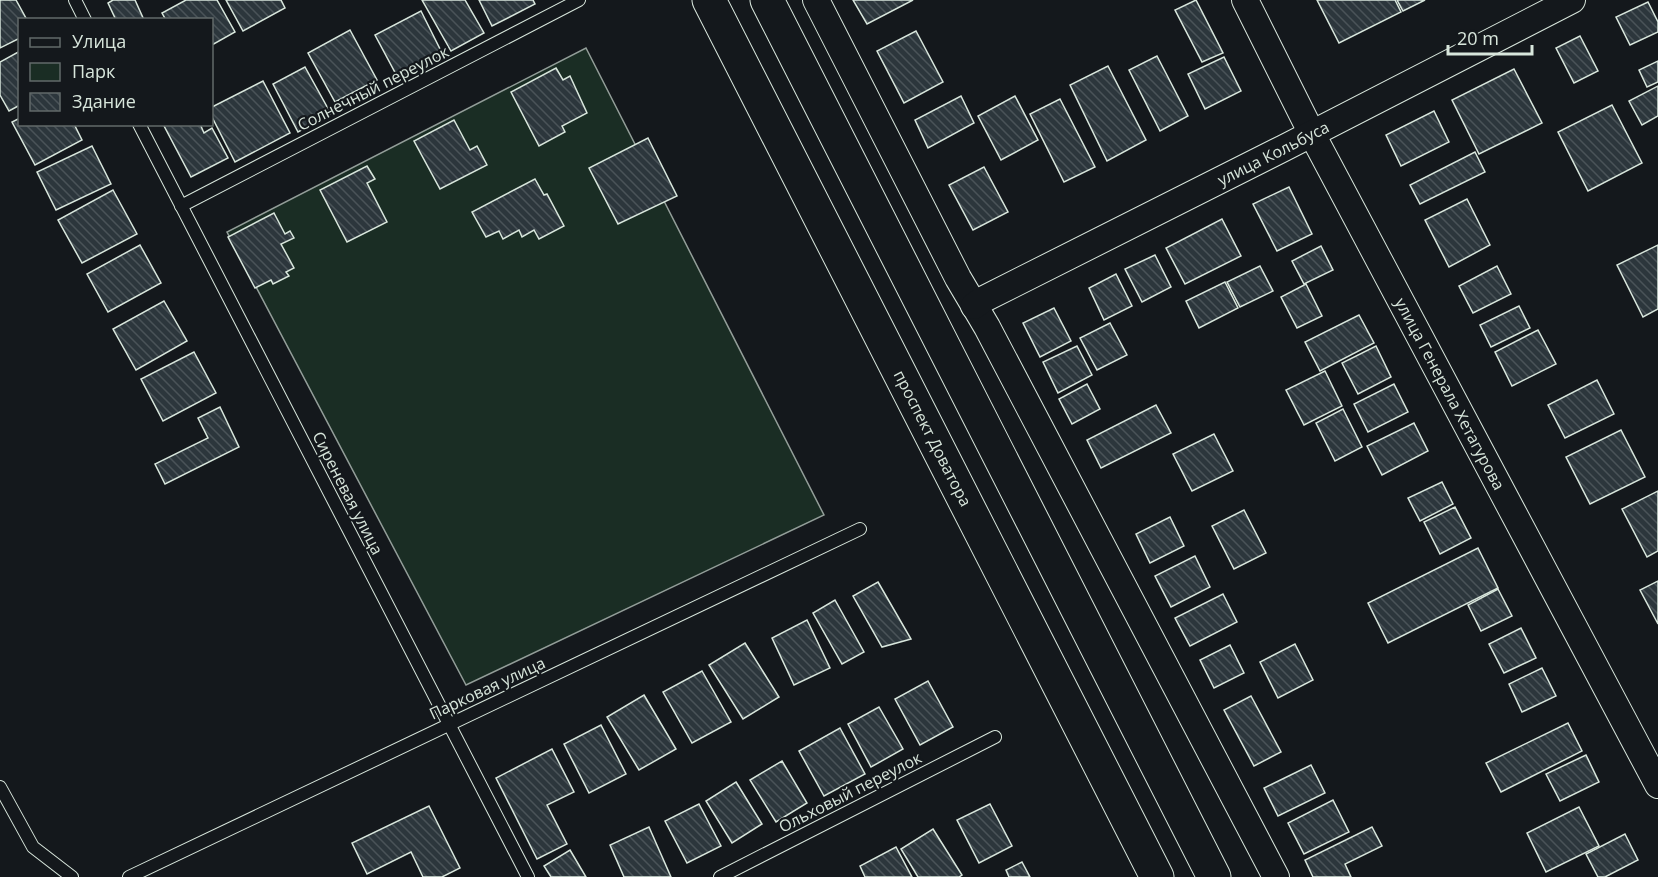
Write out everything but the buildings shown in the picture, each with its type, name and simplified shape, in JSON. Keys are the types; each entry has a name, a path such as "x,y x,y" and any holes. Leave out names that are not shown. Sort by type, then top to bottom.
{"main road":[{"name":"проспект Доватора","path":"709,0 1157,877"},
{"path":"767,0 1214,877"}],"street":[{"path":"816,0 958,278 987,327 1276,877"},
{"name":"улица Генерала Хетагурова","path":"1245,0 1312,134 1658,785"},
{"name":"улица Кольбуса","path":"974,306 1572,0"}],"lane":[{"path":"75,0 84,18"},
{"name":"Солнечный переулок","path":"181,206 579,0"},
{"name":"Сиреневая улица","path":"140,126 528,877"},
{"name":"Парковая улица","path":"129,877 860,530"},
{"name":"Ольховый переулок","path":"720,877 995,737"},
{"path":"0,787 33,847 72,877"}],"green space":[{"path":"586,48 824,515 466,685 227,232"}]}
